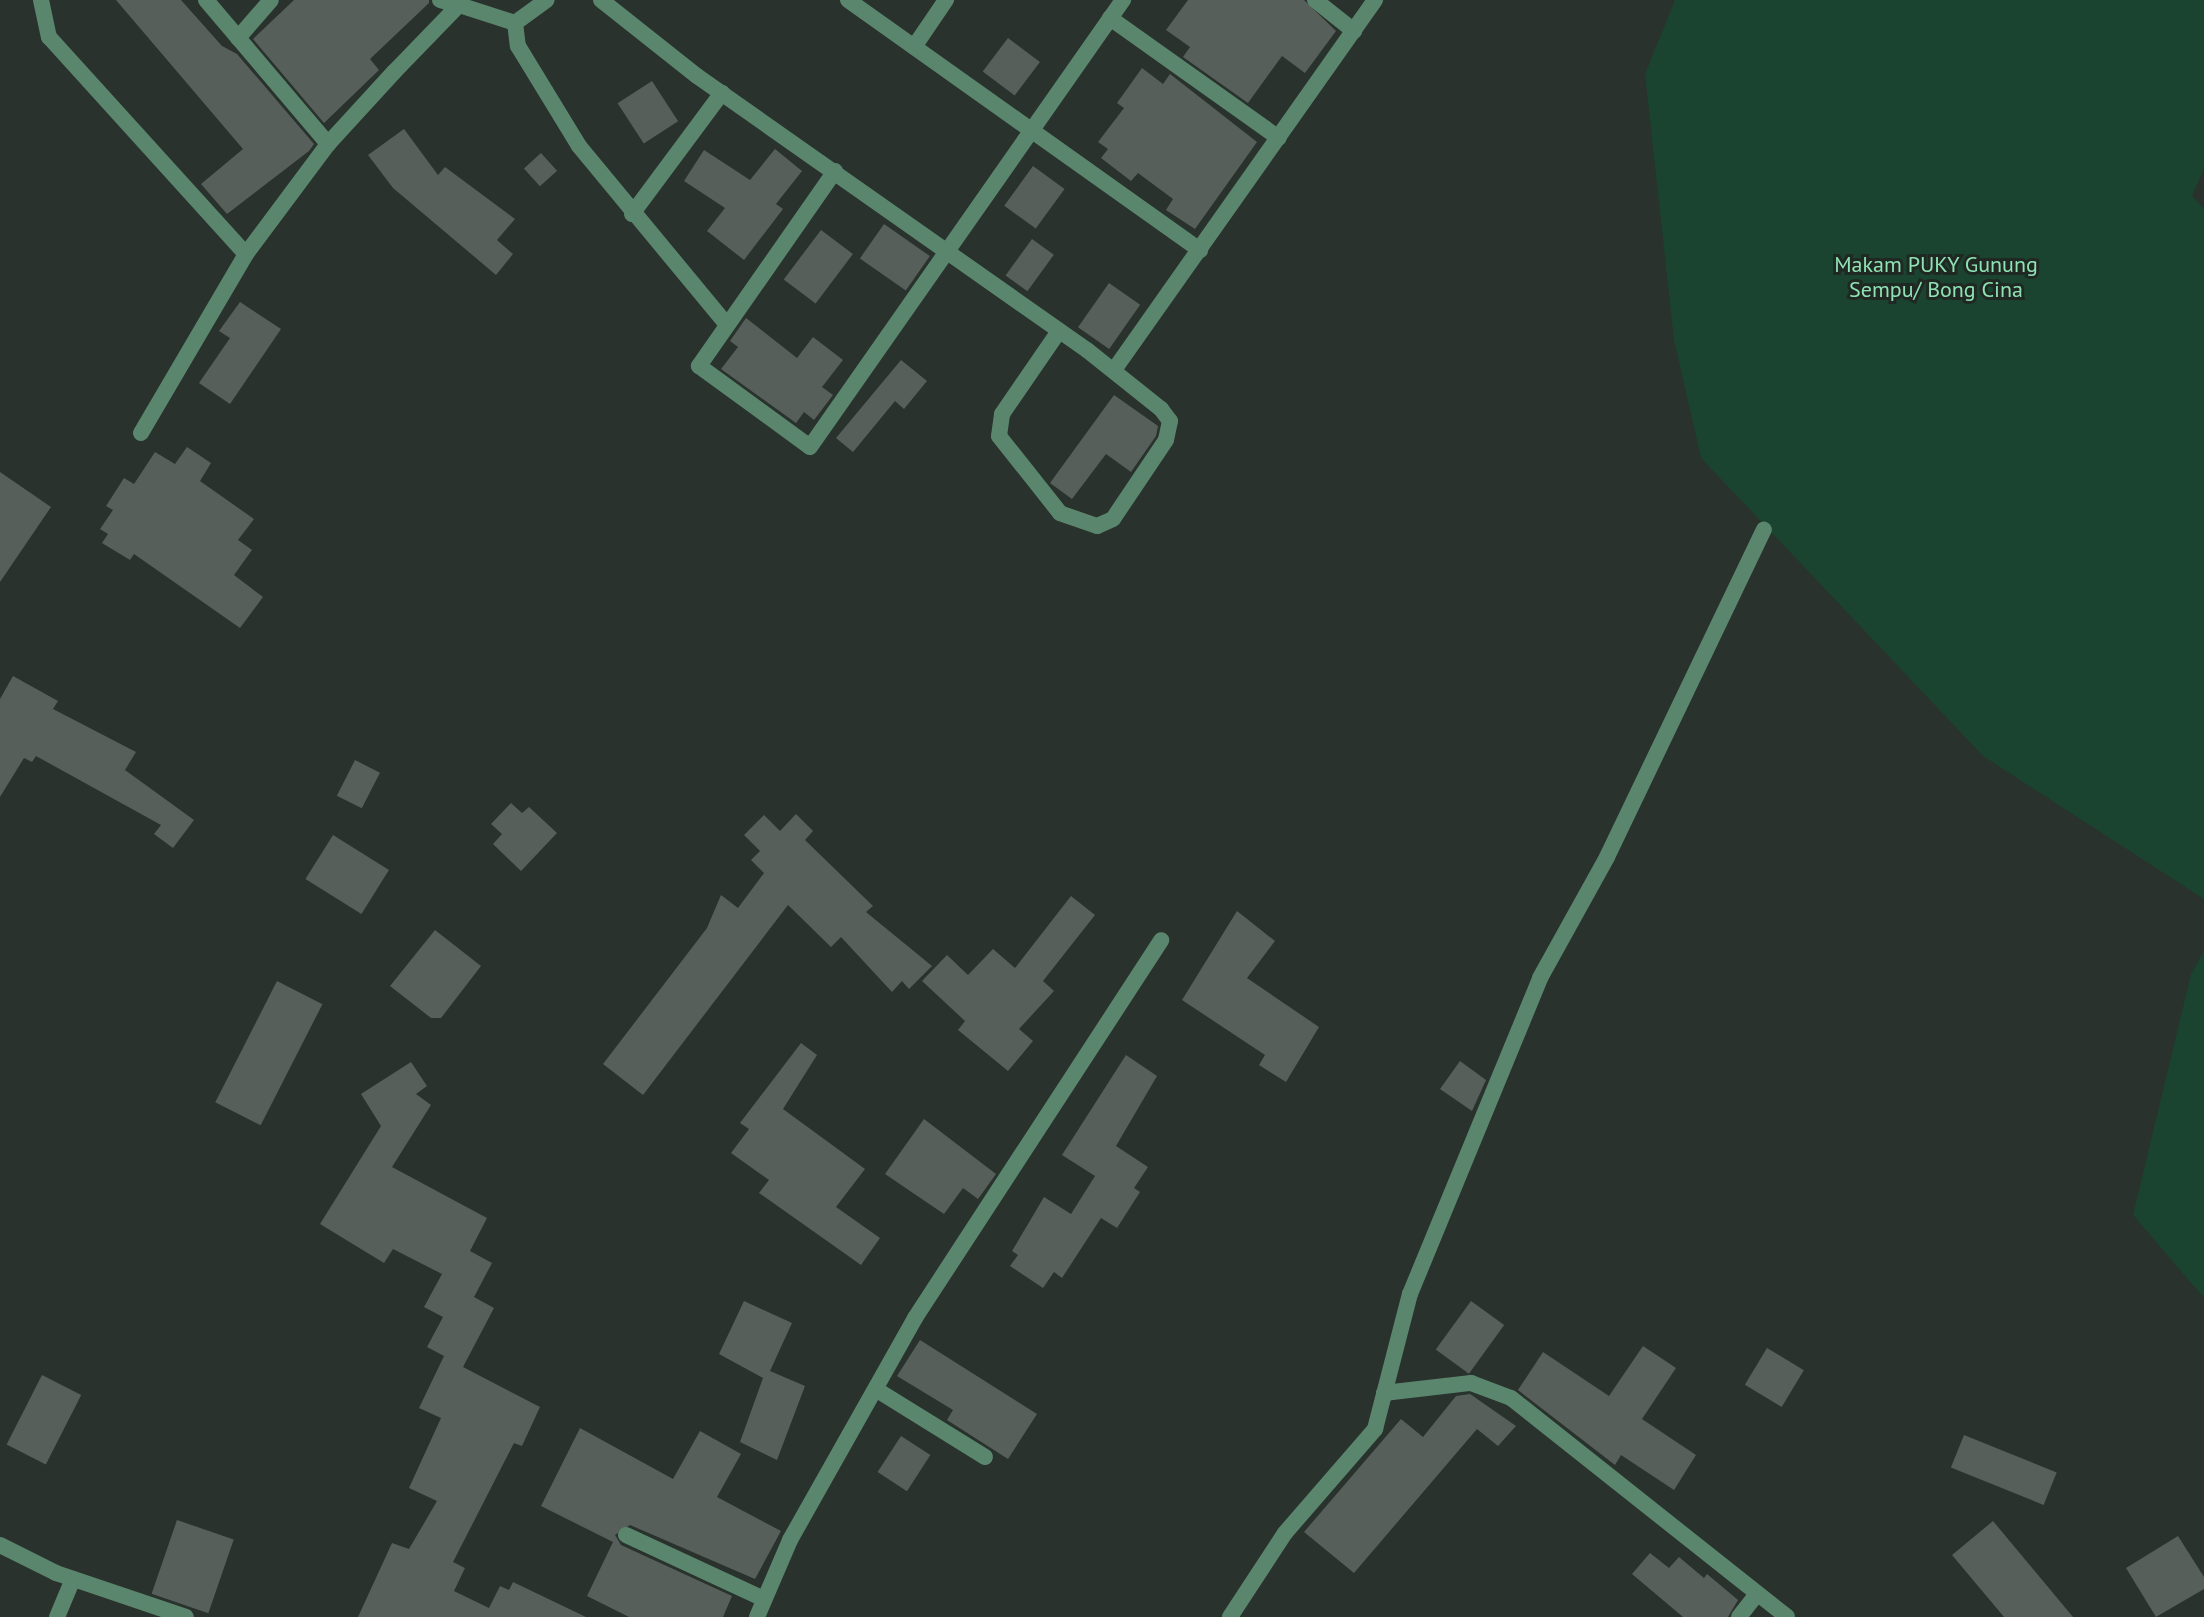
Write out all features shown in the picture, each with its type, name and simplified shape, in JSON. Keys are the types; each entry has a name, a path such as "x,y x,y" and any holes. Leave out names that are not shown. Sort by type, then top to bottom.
{"street":[{"path":"41,0 49,37 246,254"},
{"path":"206,0 328,144"},
{"path":"238,38 271,0"},
{"path":"440,0 515,23"},
{"path":"515,23 547,0"},
{"path":"601,0 722,93 835,171 1114,370 1166,415 1169,433 1113,519 1077,524 1052,505 999,429 1002,414 1059,331"},
{"path":"848,0 1200,250"},
{"path":"914,47 946,0"},
{"path":"835,171 699,366 810,447 950,253 1031,130 1123,0"},
{"path":"1315,0 1354,31"},
{"path":"1114,370 1375,0"},
{"path":"141,433 246,254 328,144 459,5"},
{"path":"1110,18 1279,138"},
{"path":"515,23 518,46 579,146 632,214 727,325"},
{"path":"632,214 722,93"},
{"path":"1230,1617 1285,1533 1375,1429 1410,1294 1540,978 1607,857 1764,530"},
{"path":"757,1617 790,1540 915,1318 1161,940"},
{"path":"1384,1393 1471,1383 1511,1398 1787,1617"},
{"path":"877,1390 985,1457"},
{"path":"626,1535 764,1599"},
{"path":"0,1545 73,1579 186,1617"},
{"path":"57,1617 73,1579"},
{"path":"1739,1617 1757,1594"}],"green space":[{"name":"Makam PUKY Gunung Sempu/ Bong Cina","path":"1675,0 2204,0 2204,168 2192,196 2204,209 2204,899 1983,756 1701,458 1674,340 1645,74"},
{"path":"2204,951 2204,1298 2133,1215 2191,974"}],"building":[{"path":"116,0 181,0 222,46 237,54 314,144 309,151 227,214 201,184 243,149"},
{"path":"294,0 429,0 429,3 370,59 379,70 324,123 253,39"},
{"path":"1188,0 1304,0 1336,31 1305,73 1282,56 1248,103 1183,57 1190,47 1166,30"},
{"path":"1008,38 1040,62 1015,96 983,72"},
{"path":"1142,68 1163,84 1170,74 1257,142 1195,229 1166,210 1173,199 1138,173 1131,181 1101,158 1108,149 1098,142 1124,108 1117,103"},
{"path":"652,81 678,121 644,144 618,103"},
{"path":"404,129 438,175 445,167 515,219 497,240 513,254 496,275 393,188 368,155"},
{"path":"775,149 802,171 776,204 783,209 744,260 707,231 725,208 684,181 704,150 750,180"},
{"path":"541,153 557,171 540,186 524,168"},
{"path":"1033,166 1065,189 1036,229 1004,206"},
{"path":"884,224 930,256 906,291 860,258"},
{"path":"821,230 853,254 816,304 784,280"},
{"path":"1032,239 1054,255 1027,291 1006,275"},
{"path":"1109,283 1140,305 1109,349 1078,327"},
{"path":"240,302 281,329 230,404 199,383 230,338 219,331"},
{"path":"746,318 797,358 813,337 843,360 822,387 833,395 814,420 804,412 796,423 721,369 738,347 730,341"},
{"path":"901,360 927,381 904,409 895,401 853,452 836,438"},
{"path":"1114,395 1158,426 1156,436 1131,472 1106,454 1072,499 1050,483"},
{"path":"187,447 211,463 200,481 254,519 238,540 252,550 234,575 263,597 240,628 134,554 130,560 102,543 108,534 100,529 113,510 106,506 124,478 134,484 155,452 175,464"},
{"path":"0,472 51,507 0,582"},
{"path":"13,676 58,701 53,709 136,752 125,770 194,820 173,848 154,834 161,825 36,756 32,762 24,758 0,797 0,699"},
{"path":"355,760 380,773 362,808 337,796"},
{"path":"511,803 522,813 529,807 557,833 521,871 493,844 502,834 491,824"},
{"path":"796,814 813,831 805,840 873,906 866,912 932,966 909,989 902,981 892,992 841,937 831,947 788,905 643,1095 603,1064 707,928 721,895 738,908 764,873 751,860 760,851 744,835 764,815 780,831"},
{"path":"333,835 389,870 361,914 305,879"},
{"path":"1071,896 1095,915 1043,981 1054,991 1019,1029 1033,1041 1008,1071 958,1030 965,1021 922,981 947,955 968,975 993,949 1015,968"},
{"path":"1237,911 1275,941 1247,978 1319,1027 1286,1082 1259,1065 1265,1055 1182,1000"},
{"path":"435,930 481,966 441,1018 431,1018 390,986"},
{"path":"277,981 322,1004 261,1125 215,1102"},
{"path":"801,1043 817,1055 783,1109 865,1169 836,1207 880,1238 861,1265 759,1193 769,1180 731,1153 749,1129 740,1123"},
{"path":"1126,1055 1157,1076 1116,1146 1148,1167 1134,1188 1140,1192 1117,1228 1101,1218 1062,1278 1054,1272 1043,1288 1010,1266 1018,1255 1012,1251 1044,1197 1071,1214 1095,1176 1062,1155"},
{"path":"1460,1061 1486,1080 1472,1111 1440,1089"},
{"path":"411,1062 427,1086 416,1094 431,1105 392,1167 487,1218 470,1251 492,1263 474,1297 494,1308 463,1367 540,1407 522,1446 514,1443 453,1562 465,1568 454,1591 489,1608 500,1586 509,1590 513,1582 586,1617 358,1617 392,1543 409,1549 437,1501 409,1488 441,1418 419,1408 444,1356 427,1347 443,1317 424,1307 442,1274 393,1249 384,1263 320,1224 381,1126 361,1094"},
{"path":"924,1119 996,1174 978,1199 963,1188 944,1214 885,1174"},
{"path":"744,1301 792,1323 770,1371 805,1386 777,1460 740,1442 763,1378 719,1354"},
{"path":"1471,1301 1504,1325 1469,1374 1436,1350"},
{"path":"920,1340 1037,1414 1008,1459 947,1420 953,1410 897,1376"},
{"path":"1643,1346 1676,1368 1642,1419 1696,1455 1674,1490 1621,1455 1615,1465 1518,1390 1543,1352 1609,1396"},
{"path":"1767,1348 1804,1370 1782,1407 1745,1385"},
{"path":"42,1375 81,1395 46,1464 7,1444"},
{"path":"1470,1394 1516,1426 1498,1446 1477,1429 1354,1573 1304,1532 1401,1419 1423,1437 1456,1396"},
{"path":"580,1428 673,1479 700,1431 741,1454 717,1497 781,1531 755,1579 630,1525 615,1535 621,1545 732,1596 723,1617 629,1617 587,1596 613,1542 541,1506"},
{"path":"1964,1435 2057,1472 2044,1505 1951,1467"},
{"path":"901,1436 930,1455 907,1491 878,1472"},
{"path":"177,1520 234,1540 208,1613 152,1594"},
{"path":"1993,1521 2073,1617 2004,1617 1952,1555"},
{"path":"2178,1536 2204,1577 2204,1589 2156,1617 2126,1568"},
{"path":"1650,1553 1669,1568 1679,1557 1704,1578 1707,1574 1738,1600 1728,1617 1683,1617 1632,1574"}]}
